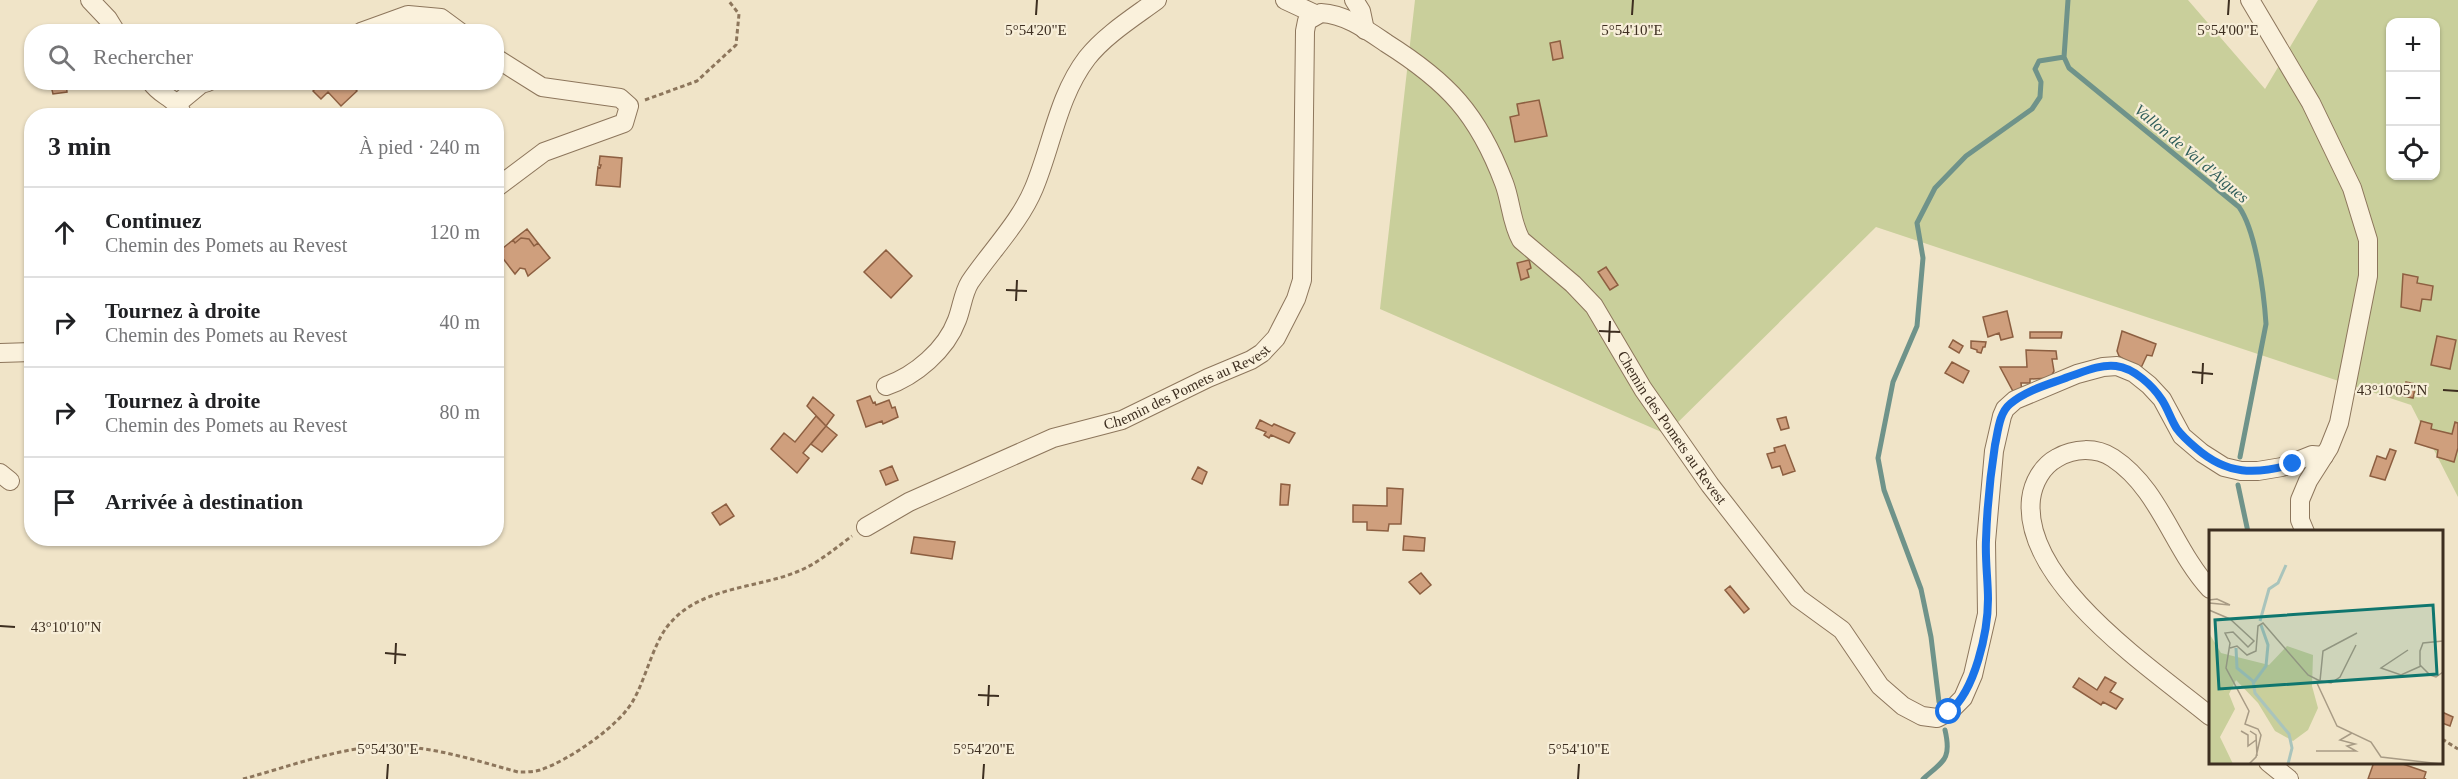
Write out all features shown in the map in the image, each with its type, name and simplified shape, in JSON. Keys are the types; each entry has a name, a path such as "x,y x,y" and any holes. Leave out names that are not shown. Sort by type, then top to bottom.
{"street":[{"path":"90,0 111,24"},
{"path":"886,386 909,376 921,366 936,351 952,329 968,285 1034,189 1066,98 1088,57 1157,0"},
{"path":"1285,0 1315,14"},
{"path":"1353,0 1361,11 1365,30"},
{"path":"2250,0 2312,103 2352,188 2368,240 2368,276 2339,423 2300,500 2300,520 2305,530"},
{"name":"Chemin des Pomets au Revest","path":"866,526 909,502 1053,438 1122,420 1208,378 1251,360 1270,346 1296,299 1302,280 1305,31 1307,21 1315,14 1334,15 1365,30 1414,61 1454,94 1477,126 1493,156 1507,190 1517,233 1521,240 1573,284 1594,306 1643,389 1703,475 1789,588 1806,606 1842,630 1880,686 1913,712 1932,718 1949,712 1963,698 1973,675 1988,614 1986,542 1994,451 2002,416 2015,400 2076,374 2117,366 2134,373 2149,385 2162,399 2182,436 2202,453 2224,466 2241,471 2258,471 2282,467 2312,455 2324,456"},
{"path":"383,24 408,15 441,18 449,24"},
{"path":"504,63 542,87 620,98 629,106 624,123 544,152 504,182"},
{"path":"157,90 180,108"},
{"path":"182,108 196,90"},
{"path":"0,340 24,350"},
{"path":"0,353 24,352"},
{"path":"2209,586 2191,563 2146,491 2113,459 2092,451 2069,452 2053,460 2039,476 2031,504 2034,531 2046,558 2066,589 2095,622 2209,714"},
{"path":"2270,764 2289,779"}],"path":[{"path":"629,106 697,81 736,45 739,14 729,0"},
{"path":"243,779 342,753 384,746 444,751 518,771 540,770 580,748 628,710 670,622 690,605 705,598 772,580 806,568 866,526"},
{"path":"2443,740 2458,749"}],"green space":[{"path":"1415,0 2188,0 2265,89 2318,0 2458,0 2458,497 2411,405 1876,227 1666,434 1380,309"}],"building":[{"path":"1560,41 1563,58 1553,60 1550,43"},
{"path":"52,90 67,90 67,92 53,94"},
{"path":"313,91 357,91 341,106 328,92 321,99"},
{"path":"1539,100 1547,136 1515,142 1510,117 1519,115 1517,104"},
{"path":"600,156 622,158 620,187 596,185 598,167 600,168 601,165 599,165"},
{"path":"527,229 538,243 534,246 529,239 521,238 515,243 513,240"},
{"path":"521,238 529,239 534,246 538,243 550,258 528,276 525,269 520,268 515,274 504,260 504,247 513,240 515,243"},
{"path":"886,250 912,276 891,298 864,272"},
{"path":"1529,260 1531,268 1527,270 1529,277 1521,280 1517,263"},
{"path":"1606,267 1618,285 1610,290 1598,272"},
{"path":"2403,274 2418,277 2417,283 2433,286 2431,300 2422,299 2420,311 2401,307"},
{"path":"2007,311 2013,337 2001,340 1999,333 1988,337 1983,317"},
{"path":"2122,331 2156,344 2152,356 2147,355 2140,370 2119,356 2117,351"},
{"path":"2030,332 2062,332 2061,338 2030,338"},
{"path":"2437,336 2456,340 2450,369 2431,365"},
{"path":"1953,340 1963,346 1959,353 1949,347"},
{"path":"1971,341 1986,342 1981,353 1971,348"},
{"path":"2026,350 2056,351 2057,359 2052,359 2054,371 2050,378 2030,379 2030,383 2021,383 2022,392 2015,395 2000,367 2027,367"},
{"path":"1952,362 1969,371 1963,383 1945,373"},
{"path":"2406,382 2416,384 2413,398 2403,396"},
{"path":"870,396 876,405 889,400 892,408 895,407 898,417 883,424 882,421 866,427 857,401"},
{"path":"813,397 834,415 826,426 807,406"},
{"path":"816,416 826,426 803,453 809,458 797,473 771,449 784,433 795,442"},
{"path":"1786,417 1789,428 1781,430 1777,419"},
{"path":"1260,420 1295,433 1289,443 1271,435 1269,438 1264,435 1266,432 1256,428"},
{"path":"2421,421 2432,424 2431,429 2452,434 2455,422 2458,423 2458,448 2454,462 2437,457 2438,450 2415,443"},
{"path":"826,426 837,435 822,452 811,444"},
{"path":"1785,445 1795,471 1783,475 1780,466 1772,468 1767,454 1775,452 1774,448"},
{"path":"2390,449 2396,451 2385,480 2370,476 2377,456 2386,459"},
{"path":"892,466 898,480 886,485 880,471"},
{"path":"1198,467 1207,472 1202,484 1192,479"},
{"path":"1281,484 1290,485 1288,505 1280,505"},
{"path":"1387,488 1403,489 1401,524 1389,524 1388,531 1367,530 1367,522 1353,522 1353,505 1387,506"},
{"path":"726,504 734,516 720,525 712,513"},
{"path":"1404,536 1425,538 1424,551 1403,550"},
{"path":"914,537 955,542 952,559 911,553"},
{"path":"1421,573 1431,585 1420,594 1409,582"},
{"path":"1730,586 1749,609 1744,613 1725,590"},
{"path":"2105,677 2116,683 2110,692 2123,699 2116,709 2103,702 2101,705 2073,687 2079,678 2097,690"},
{"path":"2443,712 2453,717 2450,726 2443,723"},
{"path":"2373,764 2403,764 2426,772 2424,778 2426,779 2368,779"}],"waterway":[{"name":"Vallon de Val d'Aigues","path":"2068,0 2064,57 2069,68 2239,207 2250,231 2261,280 2266,324 2240,457"},
{"path":"1939,702 1931,637 1921,589 1884,490 1878,458 1893,382 1917,326 1923,258 1917,223 1935,188 1966,156 2032,109 2040,97 2041,82 2035,69 2039,61 2064,57"},
{"name":"Vallon de Val d'Aigues","path":"2238,485 2248,530"},
{"path":"1923,779 1944,759 1947,748 1945,730"}],"route":[{"path":"1949,712 1957,706 1968,688 1985,630 1988,614 1986,542 1989,489 1999,424 2006,409 2015,400 2076,374 2092,369 2117,366 2142,378 2162,399 2175,427 2182,436 2214,461 2233,470 2241,471 2271,470 2293,464"}]}
